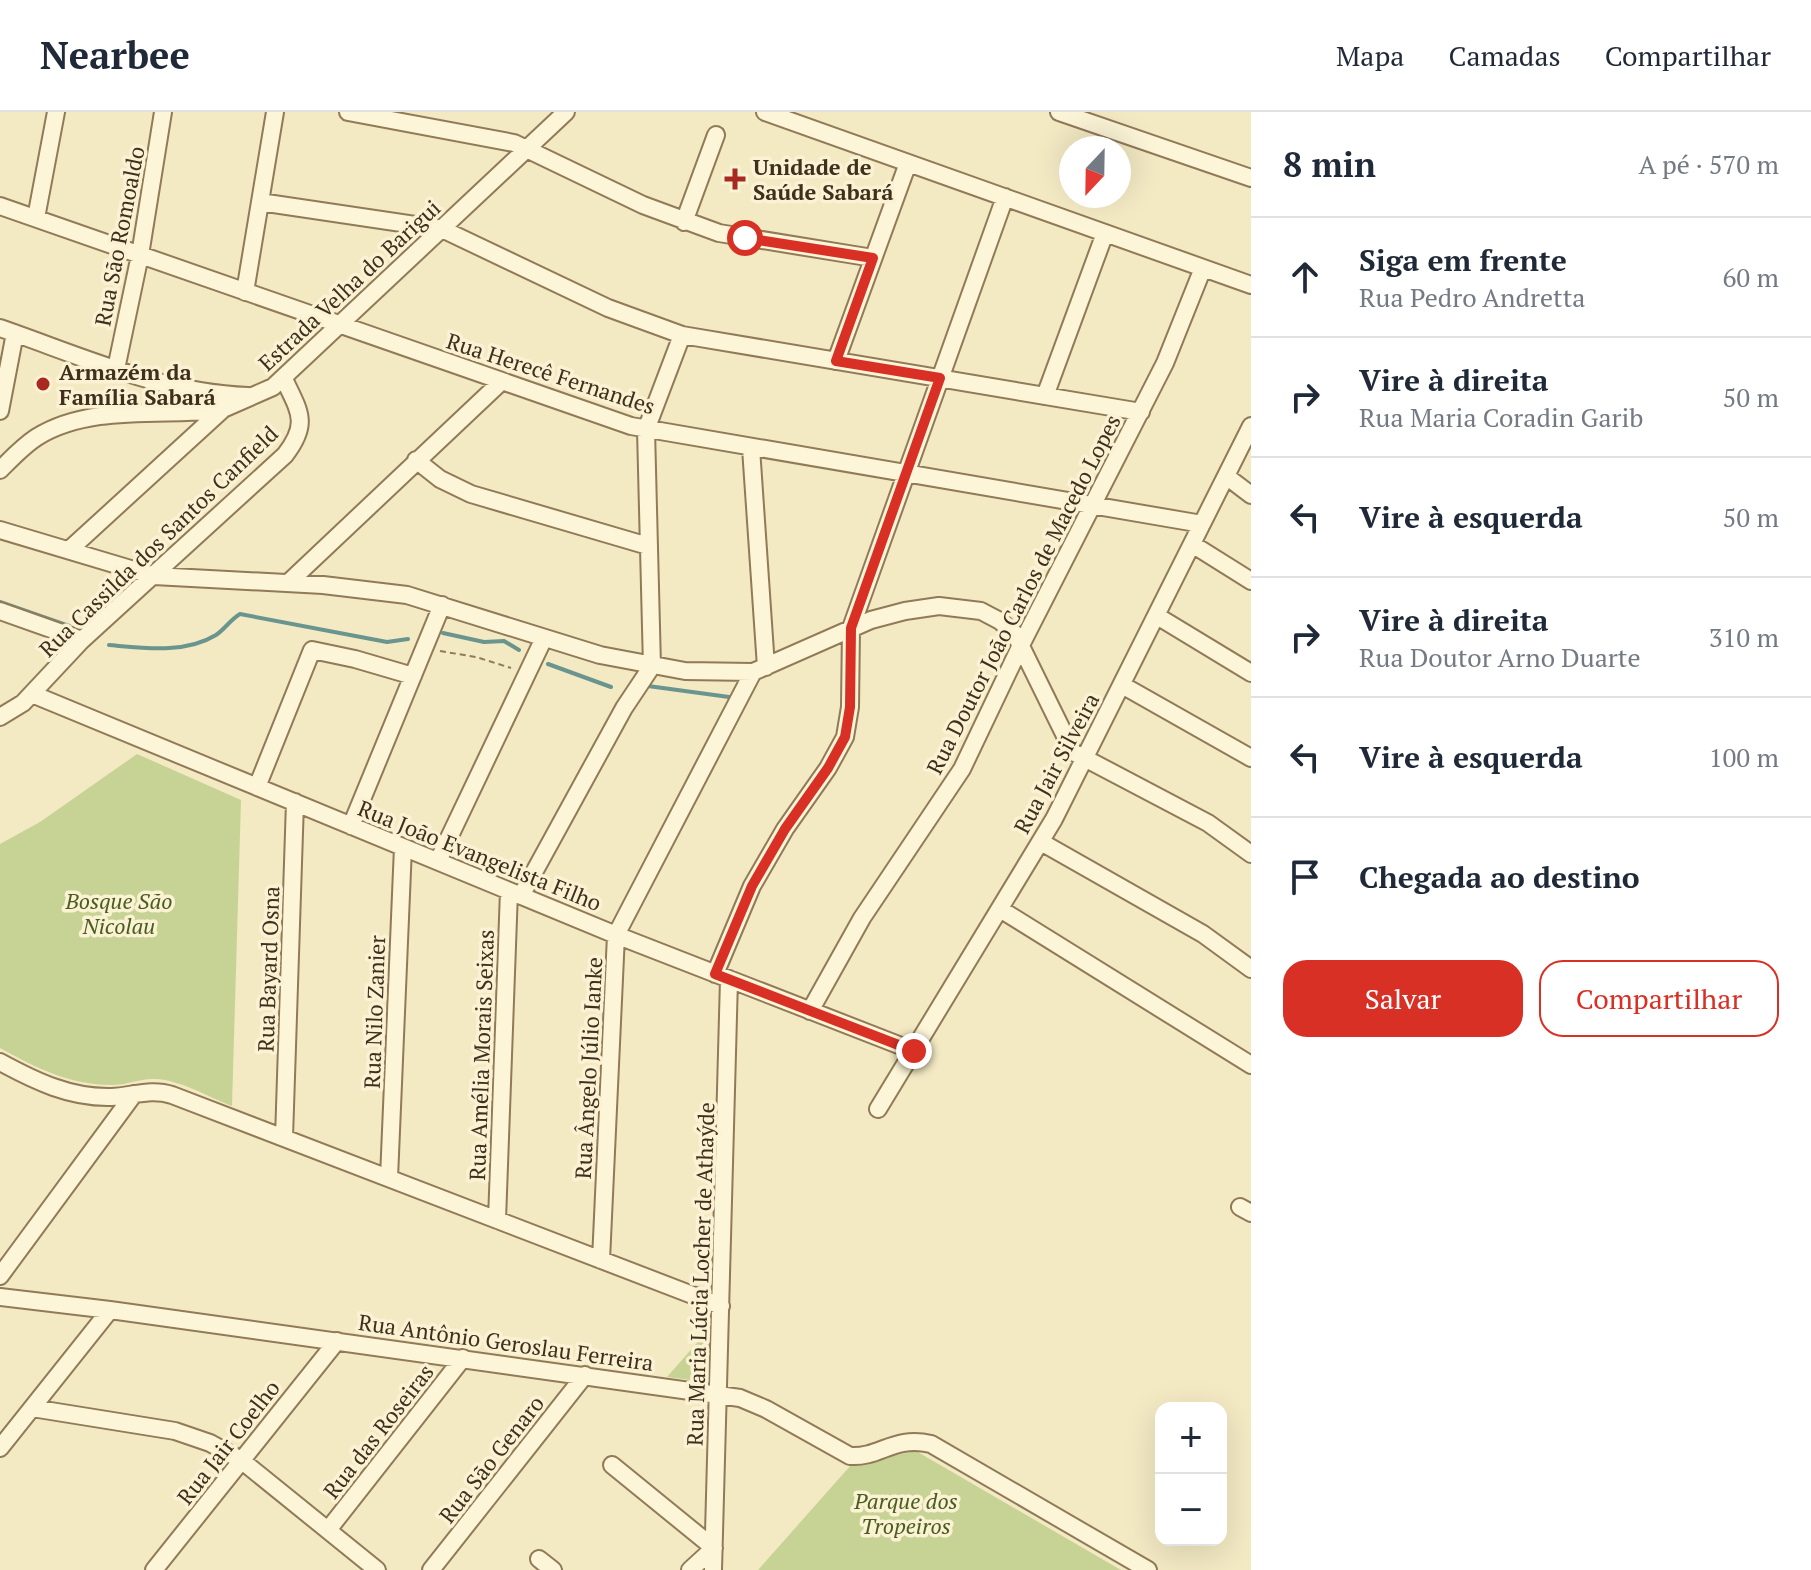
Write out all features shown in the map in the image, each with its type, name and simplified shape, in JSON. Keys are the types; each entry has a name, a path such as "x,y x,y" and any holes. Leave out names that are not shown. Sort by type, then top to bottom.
{"street":[{"path":"36,218 56,112"},
{"name":"Rua São Romoaldo","path":"116,369 140,255 163,112"},
{"path":"245,292 275,112"},
{"path":"348,112 493,137 527,149 684,222 745,238 873,258"},
{"name":"Estrada Velha do Barigui","path":"0,470 25,446 66,424 126,415 223,409 253,397 284,379 566,112"},
{"path":"765,112 1251,285"},
{"path":"1059,112 1251,178"},
{"path":"684,222 716,135"},
{"path":"836,361 908,163"},
{"path":"722,976 752,886 845,737 850,707 851,628 1005,197"},
{"path":"260,202 442,229 564,289 682,335 1141,412"},
{"name":"Rua Herecê Fernandes","path":"0,206 646,430 1202,524"},
{"path":"1045,396 1105,233"},
{"name":"Rua Doutor João Carlos de Macedo Lopes","path":"810,1011 862,918 962,769 1021,645 1141,412 1173,344 1203,268"},
{"path":"0,411 7,330 156,383 197,393 253,397"},
{"path":"652,666 646,430 682,335"},
{"name":"Rua Cassilda dos Santos Canfield","path":"0,717 32,694 82,640 274,466 295,442 301,431 301,420 284,379"},
{"path":"288,583 502,381"},
{"path":"69,550 223,409"},
{"name":"Rua Jair Silveira","path":"878,1109 1041,842 1251,426"},
{"path":"751,448 760,669"},
{"path":"416,460 440,479 471,494 648,546"},
{"path":"1226,476 1251,495"},
{"path":"0,530 154,576 390,592 442,605 600,655 652,666 709,672 760,669 851,628 905,611 951,606 991,616 1007,626 1021,645 1070,748 1077,755 1208,823 1251,854"},
{"path":"1192,544 1251,581"},
{"path":"351,826 442,605"},
{"path":"0,611 82,640"},
{"path":"1157,616 1251,673"},
{"path":"438,861 544,638"},
{"path":"257,787 312,650 413,676"},
{"name":"Rua Amélia Morais Seixas","path":"497,1220 515,893 652,666"},
{"name":"Rua Ângelo Júlio Ianke","path":"601,1260 616,935 760,669"},
{"path":"1122,685 1251,758"},
{"name":"Rua João Evangelista Filho","path":"32,694 616,935 914,1051"},
{"name":"Rua Bayard Osna","path":"284,1138 295,802"},
{"path":"1041,842 1203,934 1251,969"},
{"name":"Rua Nilo Zanier","path":"389,1178 403,847"},
{"path":"1000,909 1248,1058"},
{"name":"Rua Maria Lúcia Locher de Athaýde","path":"713,1570 721,1306 722,976"},
{"path":"2,1066 68,1093 103,1097 164,1092 721,1306"},
{"path":"0,1276 134,1094"},
{"name":"Rua Antônio Geroslau Ferreira","path":"0,1297 718,1394 752,1402 850,1456 905,1441 931,1444 1148,1570"},
{"path":"0,1448 110,1310"},
{"name":"Rua Jair Coelho","path":"154,1570 337,1341"},
{"name":"Rua das Roseiras","path":"328,1530 463,1358"},
{"name":"Rua São Genaro","path":"431,1570 585,1375"},
{"path":"32,1408 175,1431 210,1443 241,1460 377,1570"},
{"path":"612,1465 714,1548 690,1570"},
{"path":"539,1559 553,1570"}],"path":[{"path":"425,648 476,657 527,675"}],"green space":[{"name":"Bosque São Nicolau","path":"137,754 241,800 232,1106 165,1080 150,1079 112,1085 68,1079 0,1048 0,844 40,822"},
{"path":"710,1328 705,1379 667,1377"},
{"name":"Parque dos Tropeiros","path":"916,1451 1121,1570 758,1570 851,1465"}],"waterway":[{"path":"0,602 69,626"},
{"path":"109,645 164,648 191,645 216,635 240,614 387,642 408,639"},
{"path":"443,633 484,642 504,641 519,650"},
{"path":"548,664 611,687"},
{"path":"648,686 729,697"}],"place":[{"name":"Unidade de Saúde Sabará","path":"735,179"},
{"name":"Armazém da Família Sabará","path":"43,384"}],"route":[{"path":"745,238 873,258 836,361 940,378 851,628 850,707 845,737 752,886 715,974 914,1051"}]}
